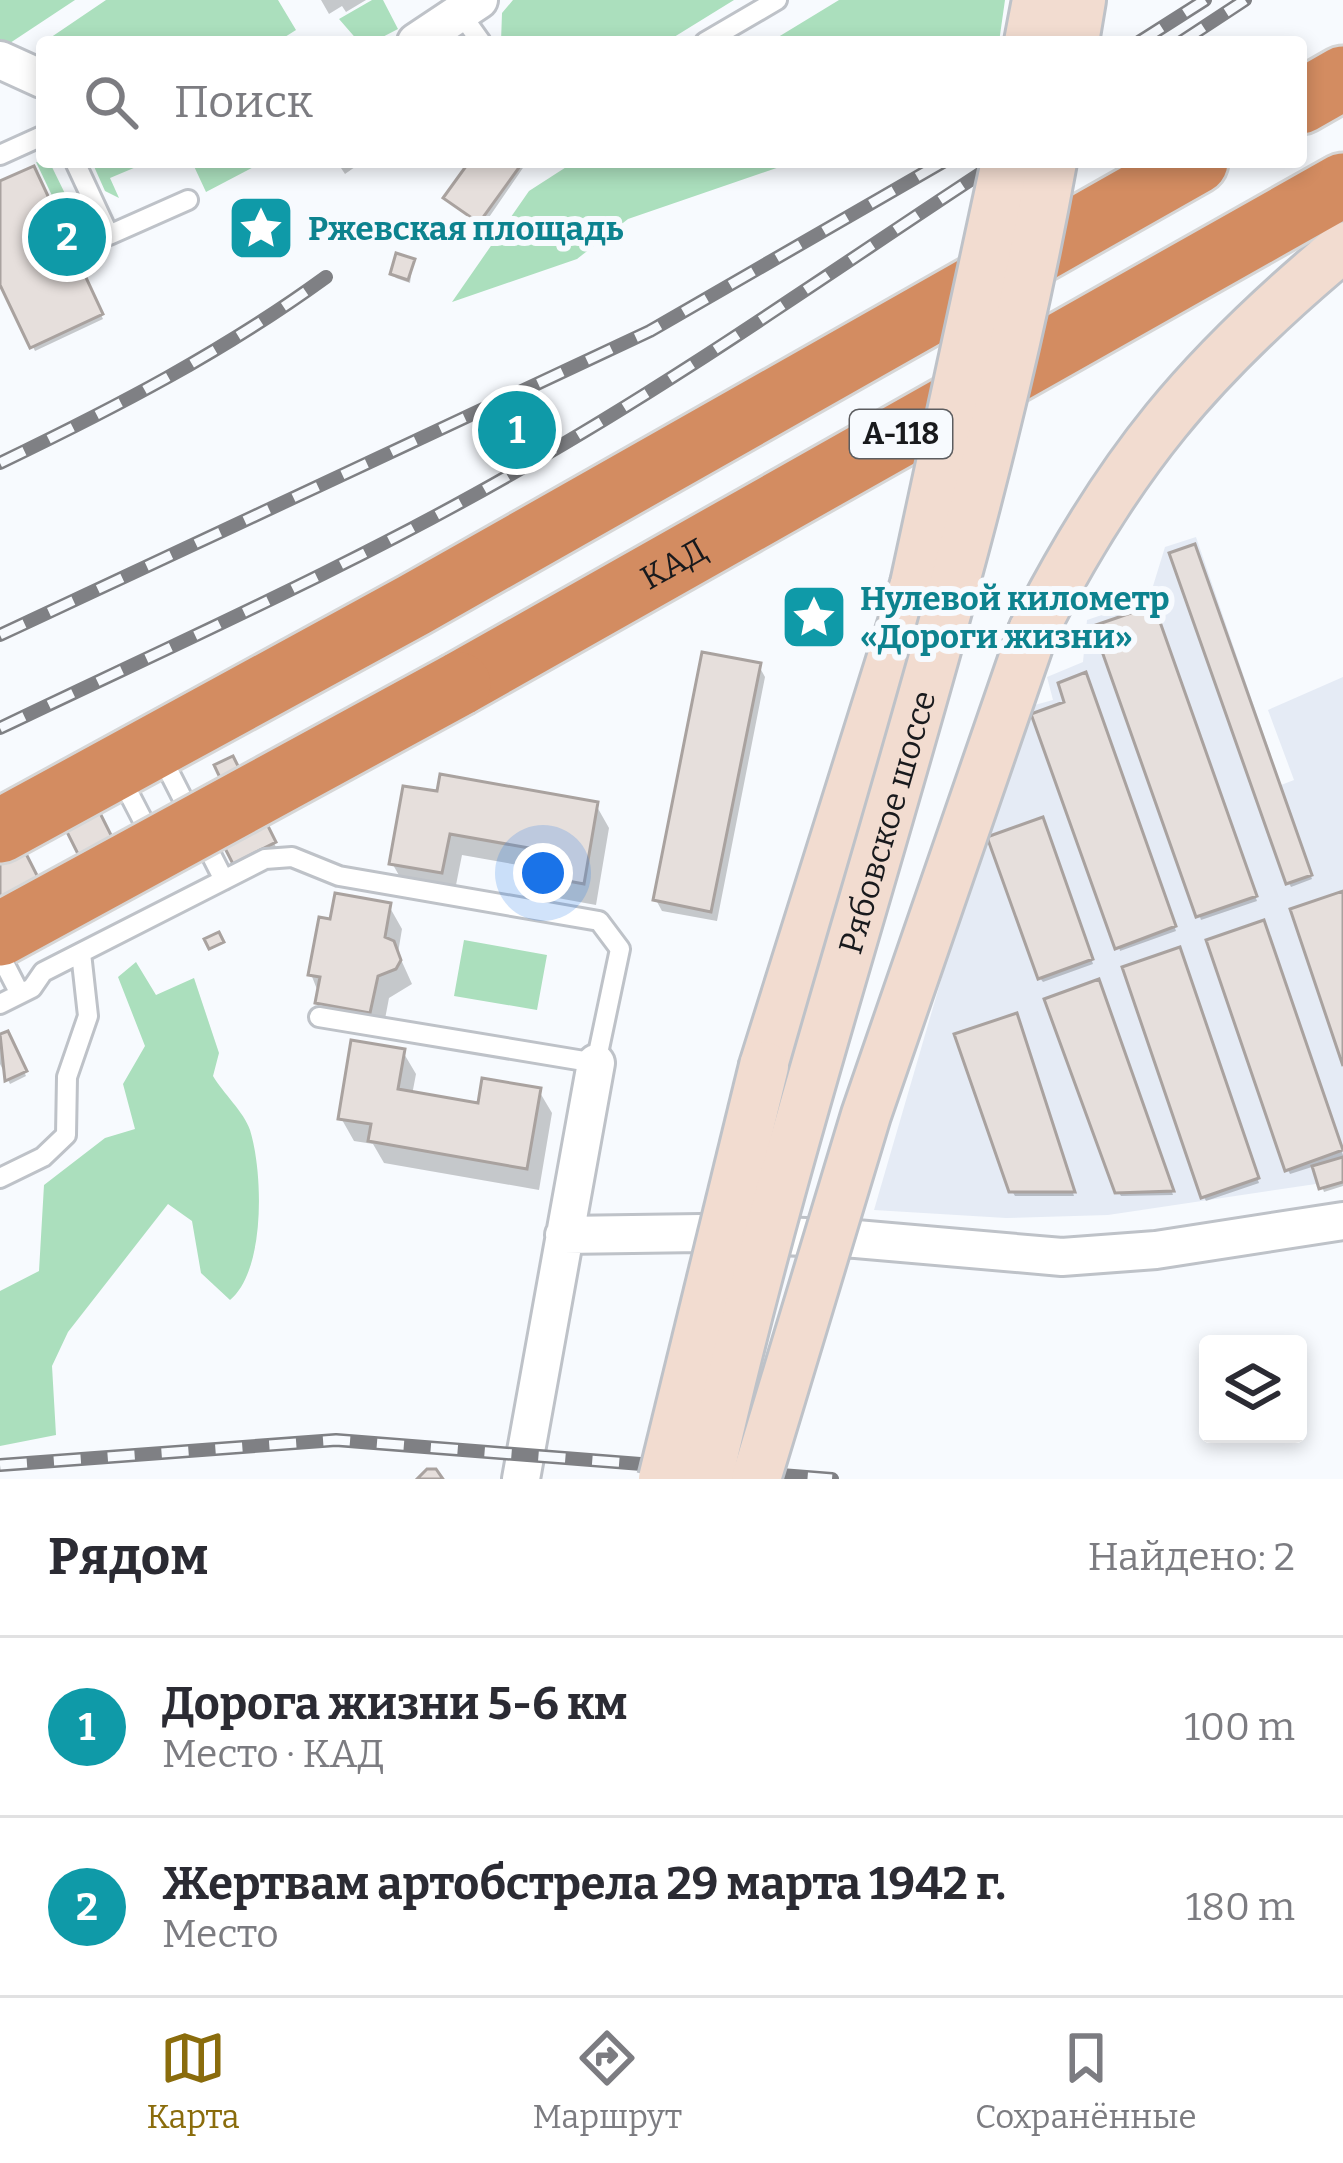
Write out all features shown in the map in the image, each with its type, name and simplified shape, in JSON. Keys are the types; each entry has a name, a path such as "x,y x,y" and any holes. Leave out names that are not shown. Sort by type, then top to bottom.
{"highway":[{"path":"1307,99 1343,78"},
{"name":"А-118","path":"0,831 414,605 1185,168"},
{"name":"КАД","path":"0,934 459,684 1343,185"}],"main road":[{"path":"1036,0 1065,30"},
{"name":"Рябовское шоссе","path":"664,1479 764,1066 915,584 1005,168"},
{"name":"Рябовское шоссе","path":"708,1479 813,1069 957,584 1003,401 1051,168"},
{"path":"756,1479 866,1115 1033,631 1085,529 1145,442 1205,370 1343,247"}],"street":[{"path":"431,36 474,19"},
{"path":"0,60 36,76"},
{"path":"521,1479 596,1063"},
{"path":"564,1235 701,1233 856,1239 1061,1257 1156,1250 1343,1221"}],"lane":[{"path":"715,36 777,0"},
{"path":"0,155 36,139"},
{"path":"78,168 109,235 188,200"},
{"path":"166,866 123,782 126,774 161,756 224,880"},
{"path":"100,925 96,902 206,845"},
{"path":"0,1004 20,994 43,972 81,953 100,925 224,880 265,859 292,857 339,876 599,921 620,949 596,1063 319,1017"},
{"path":"0,1178 43,1157 66,1135 67,1077 88,1016 81,953"},
{"path":"0,955 20,994"}],"shaded area":[{"path":"1196,537 1281,785 1294,780 1268,710 1343,677 1343,1180 1108,1215 1006,1218 874,1210 1020,709 1053,700 1047,677 1083,662 1087,620 1149,599 1165,547"}],"green space":[{"path":"0,0 75,0 10,43 0,39"},
{"path":"106,0 278,0 296,30 286,36 53,36"},
{"path":"372,0 383,0 398,29 385,36 354,36 339,19"},
{"path":"513,0 734,0 676,36 501,36 502,13"},
{"path":"839,0 1005,0 1000,36 780,36"},
{"path":"39,168 52,168 73,210 66,225"},
{"path":"95,168 134,168 110,178 119,198 105,191"},
{"path":"195,168 252,168 206,192"},
{"path":"565,168 777,168 628,219 577,259 452,302 529,191"},
{"path":"464,940 547,955 537,1010 454,996"},
{"path":"136,962 156,995 194,978 219,1053 213,1076 247,1123 254,1148 259,1194 250,1267 230,1300 201,1273 192,1221 168,1204 68,1332 52,1366 56,1435 0,1446 0,1291 39,1271 44,1185 105,1138 135,1129 123,1084 145,1046 118,977"}],"building":[{"path":"34,166 103,314 30,348 0,285 0,181"},
{"path":"465,168 519,168 479,223 443,198"},
{"path":"396,253 415,259 408,280 390,274"},
{"path":"1195,544 1312,875 1286,884 1169,553"},
{"path":"1154,605 1257,896 1196,917 1093,626"},
{"path":"702,652 761,663 711,912 653,900"},
{"path":"1086,672 1176,926 1115,949 1031,714 1064,702 1058,683"},
{"path":"233,756 276,842 233,864 207,813 231,801 214,765"},
{"path":"440,774 598,802 584,884 525,873 529,848 450,834 442,873 389,864 403,786 437,791"},
{"path":"85,783 123,859 89,876 51,800"},
{"path":"1043,817 1093,959 1038,979 987,837"},
{"path":"16,834 50,901 0,906 0,842"},
{"path":"1343,891 1343,1066 1290,909"},
{"path":"335,893 391,903 385,937 394,941 401,960 396,969 378,976 370,1013 315,1003 320,977 308,975 319,917 330,919"},
{"path":"1264,920 1343,1150 1285,1171 1206,940"},
{"path":"219,932 224,942 209,949 204,939"},
{"path":"1180,947 1259,1178 1201,1198 1122,967"},
{"path":"1099,979 1174,1191 1115,1193 1044,999"},
{"path":"1017,1013 1075,1192 1009,1192 954,1034"},
{"path":"8,1031 27,1071 5,1081 0,1034"},
{"path":"351,1040 405,1049 398,1089 478,1103 482,1078 541,1088 527,1169 368,1141 371,1124 338,1119"},
{"path":"1343,1157 1343,1182 1319,1189 1312,1166"},
{"path":"427,1469 436,1469 443,1479 417,1479"}],"railway":[{"path":"1148,36 1205,0"},
{"path":"1190,36 1245,0"},
{"path":"0,635 650,331 933,168"},
{"path":"0,728 459,504 703,357 989,168"},
{"path":"0,463 167,378 326,277"},
{"path":"0,1465 336,1440 832,1479"}],"place":[{"name":"Ржевская площадь","path":"261,228"},
{"name":"Жертвам артобстрела 29 марта 1942 г.","path":"67,237"},
{"name":"Дорога жизни 5-6 км","path":"517,430"},
{"name":"Нулевой километр «Дороги жизни»","path":"814,617"}]}
